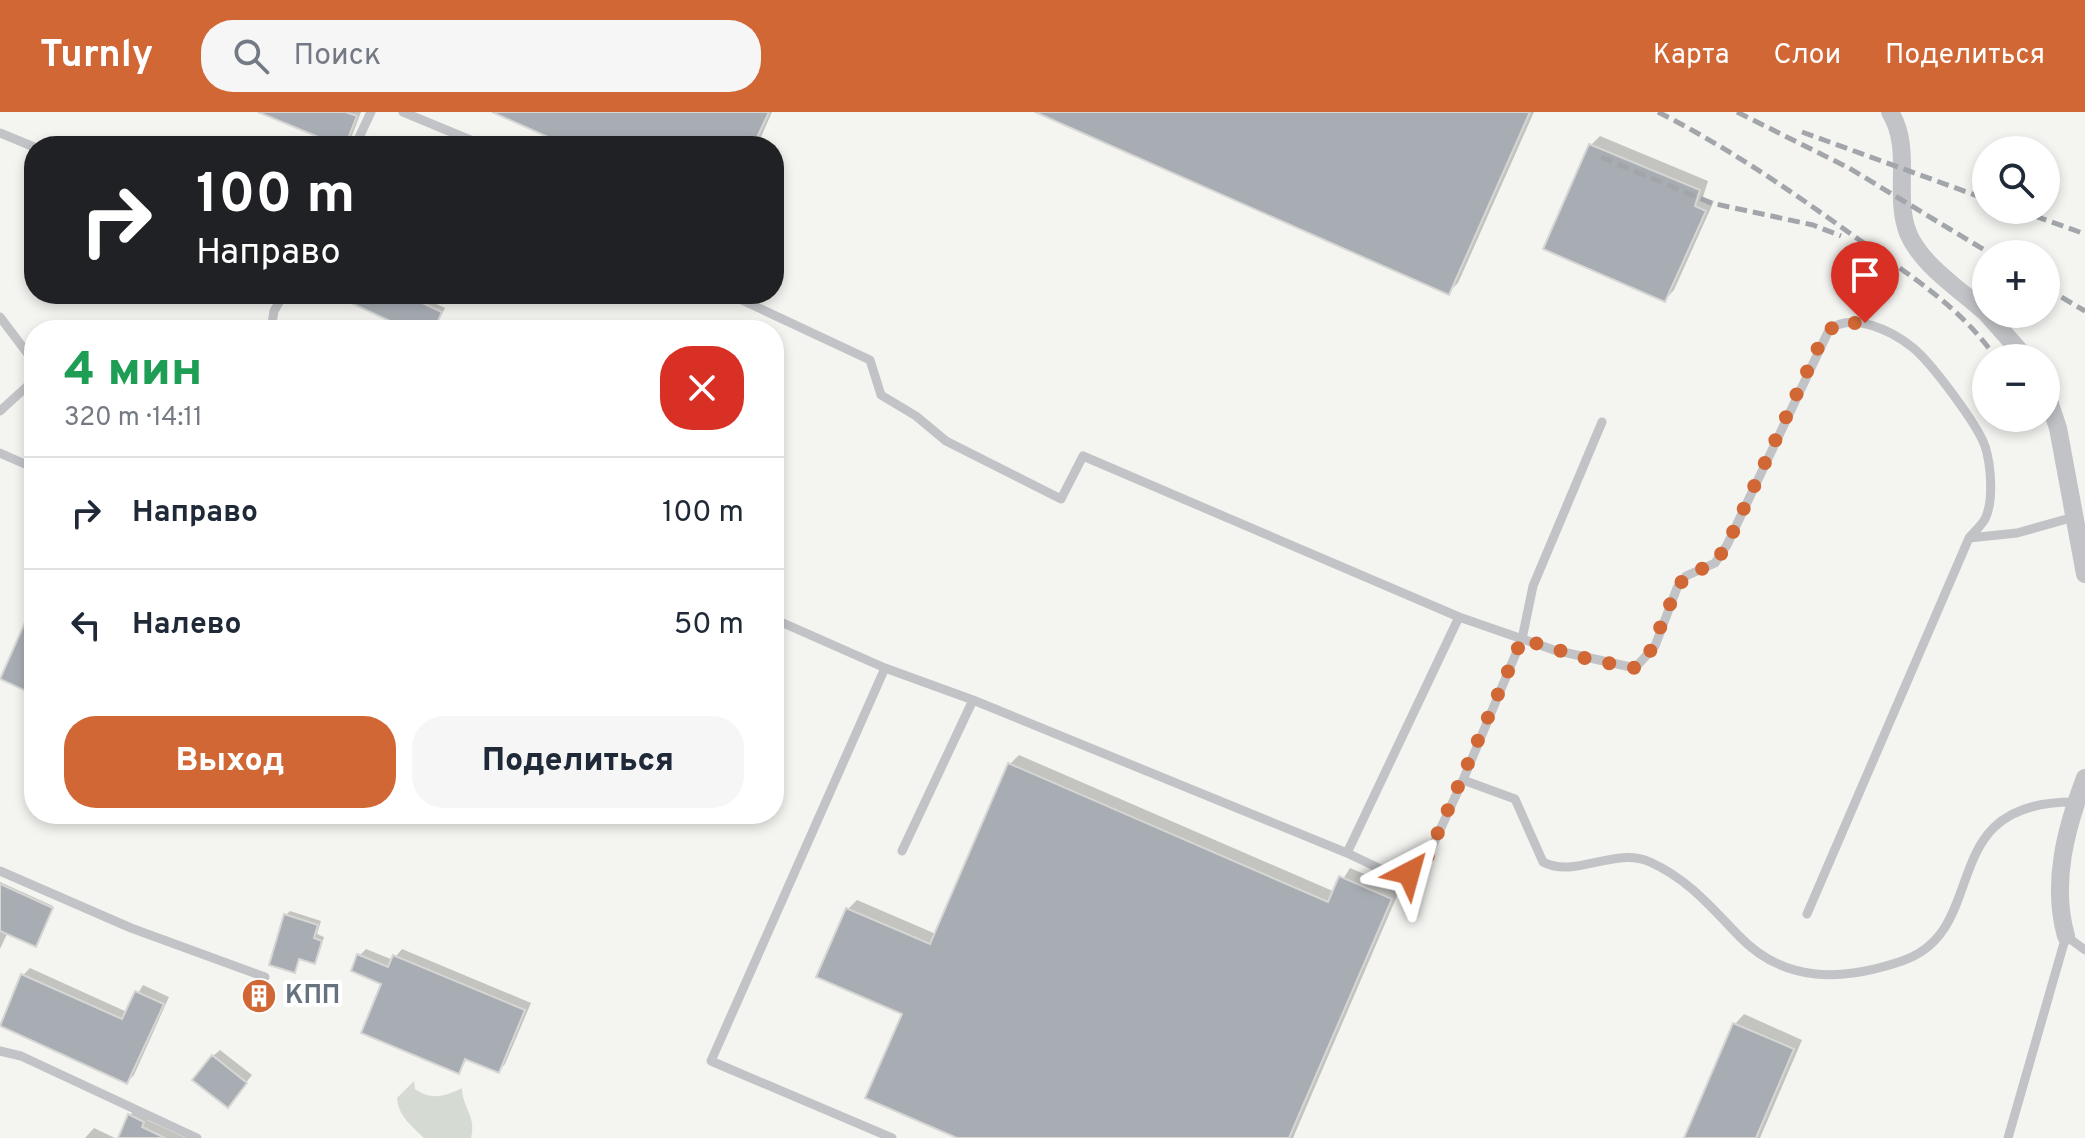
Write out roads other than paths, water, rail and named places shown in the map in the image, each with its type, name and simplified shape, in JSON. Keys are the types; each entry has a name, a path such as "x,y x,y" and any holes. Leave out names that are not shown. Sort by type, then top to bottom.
{"street":[{"path":"1890,112 1900,132 1903,151 1908,232 1922,255 1972,300"},
{"path":"2000,328 2014,344"},
{"path":"2059,432 2085,574"},
{"path":"2066,936 2061,918 2060,881 2065,838 2085,778"}],"lane":[{"path":"360,136 371,112"},
{"path":"403,112 461,136"},
{"path":"0,133 24,143"},
{"path":"750,304 870,360 881,395 916,416 946,441 1061,499 1083,456 1459,617 1591,660 1635,668 1646,661 1677,588 1686,576 1715,563 1727,545 1823,337 1837,323 1865,323 1912,347 1976,430 1988,464 1988,509 1984,521 1969,538 1807,914"},
{"path":"0,317 24,349"},
{"path":"0,411 24,389"},
{"path":"784,623 885,668 973,700 1387,872 1409,873 1427,858 1463,780 1522,639 1533,586 1602,422"},
{"path":"0,453 24,464"},
{"path":"1969,538 2017,533 2074,517"},
{"path":"1347,853 1459,617"},
{"path":"885,668 711,1061 892,1138"},
{"path":"902,851 973,700"},
{"path":"1463,780 1515,799 1543,862 1557,867 1614,857 1646,860 1680,878 1703,897 1741,939 1800,974 1820,977 1867,972 1911,958 1945,923 1960,897 1979,846 2000,820 2040,803 2076,802"},
{"path":"0,871 105,918 265,977"},
{"path":"2008,1138 2066,936 2085,950"},
{"path":"0,1051 21,1056 197,1138"}],"railway":[{"path":"1658,112 1761,172 1810,205 1950,307 1985,344"},
{"path":"1737,112 1849,168 1972,242"},
{"path":"1802,132 1972,194"},
{"path":"1601,157 1711,203 1813,225 1841,236"},
{"path":"2057,224 2085,234"},
{"path":"2060,296 2085,311"}],"place":[{"name":"КПП","path":"259,996"}]}
